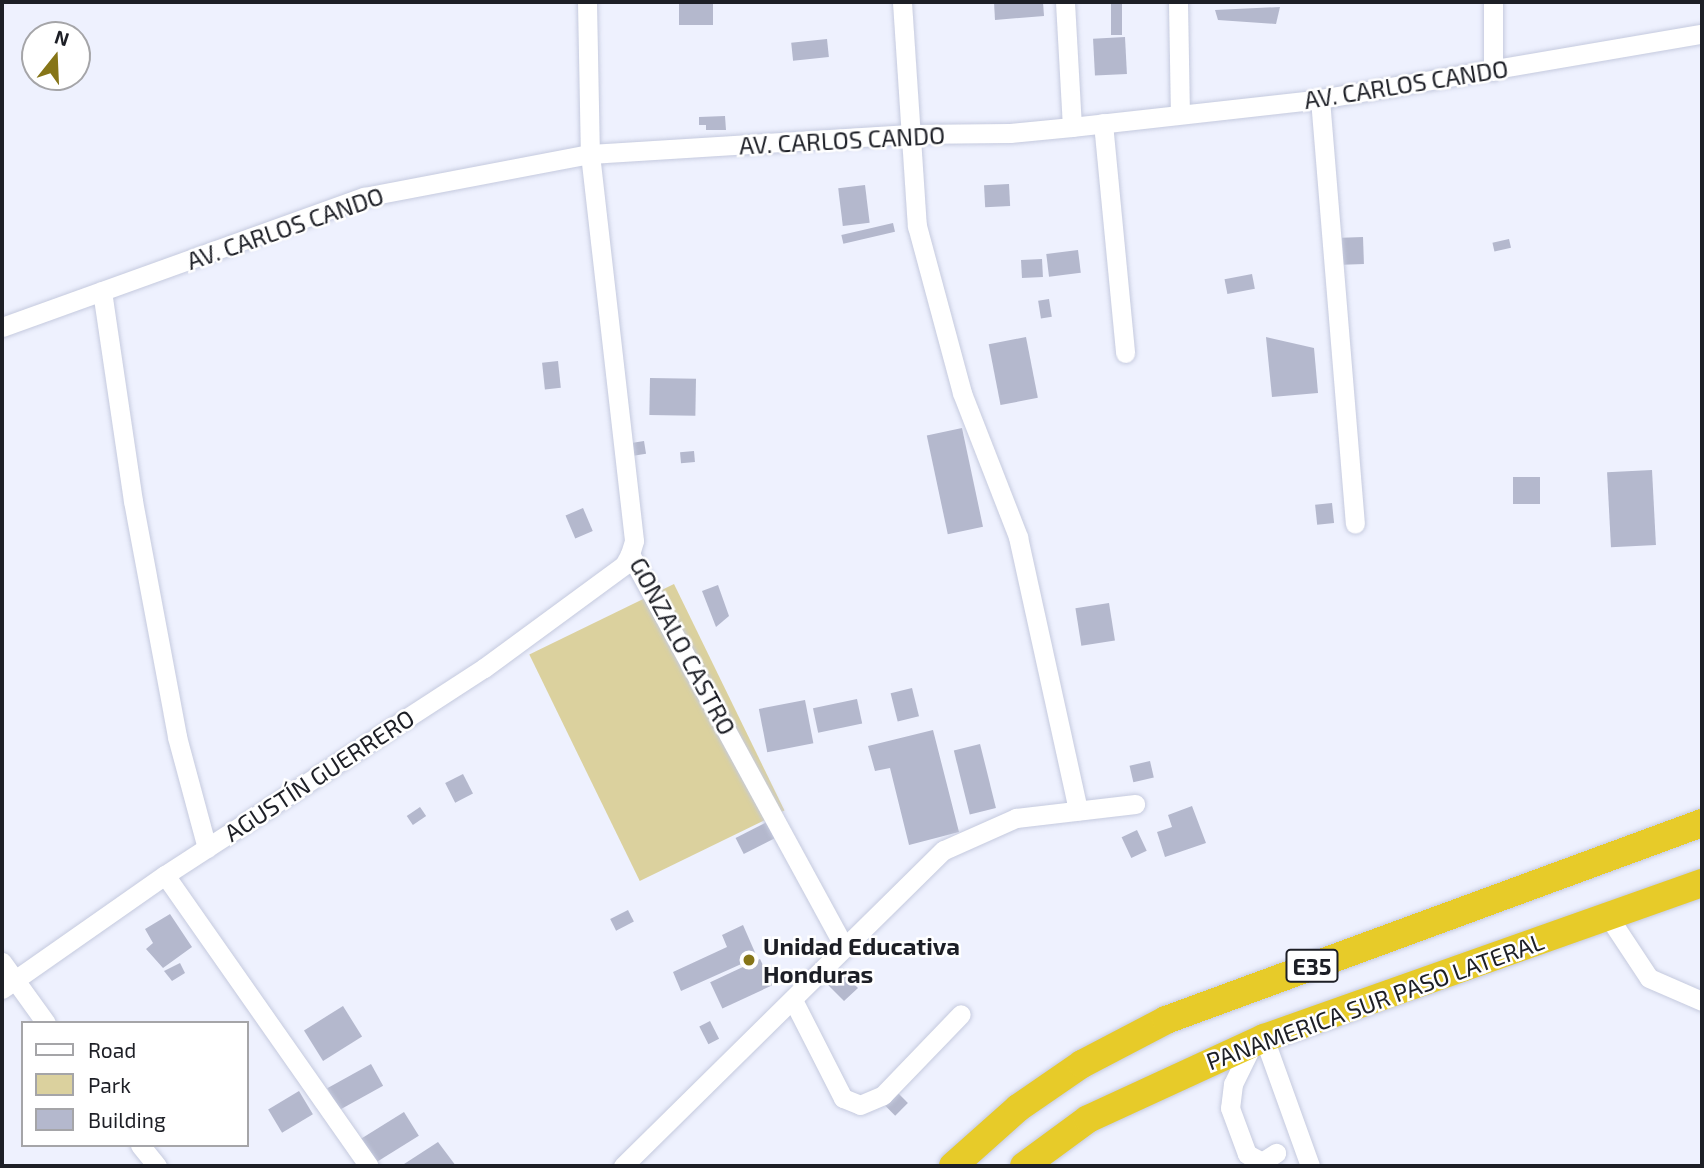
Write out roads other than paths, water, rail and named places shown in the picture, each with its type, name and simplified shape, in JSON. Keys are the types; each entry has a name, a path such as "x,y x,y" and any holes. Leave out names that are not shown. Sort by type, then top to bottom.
{"highway":[{"name":"E35","path":"953,1166 1018,1108 1082,1063 1167,1020 1702,823"},
{"name":"PANAMERICA SUR PASO LATERAL","path":"1024,1166 1088,1119 1259,1040 1702,883"}],"street":[{"name":"GONZALO CASTRO","path":"587,2 590,154 634,541 630,554 844,946"},
{"path":"902,2 917,226 962,393 1018,537 1078,810"},
{"path":"1065,2 1072,127"},
{"path":"1178,2 1180,114"},
{"path":"1493,2 1493,71"},
{"name":"AV. CARLOS CANDO","path":"2,327 364,197 590,154 909,134 1010,133 1072,127 1320,99 1702,34"},
{"path":"1320,99 1356,524"},
{"path":"1103,123 1125,353"},
{"path":"102,291 133,501 177,737 207,848"},
{"name":"AGUSTÍN GUERRERO","path":"8,985 165,874 484,667 624,565 630,554"},
{"path":"623,1166 944,850 1016,818 1135,804"},
{"path":"165,874 369,1166"},
{"path":"1608,916 1649,978 1702,1002"},
{"path":"2,962 8,985 44,1021"},
{"path":"793,1000 843,1098 860,1105 883,1094 961,1014"},
{"path":"1259,1040 1241,1064 1229,1097 1247,1154 1254,1163 1262,1162 1276,1153"},
{"path":"1259,1040 1310,1166"},
{"path":"142,1147 156,1166"}],"place":[{"name":"Unidad Educativa Honduras","path":"749,960"}]}
